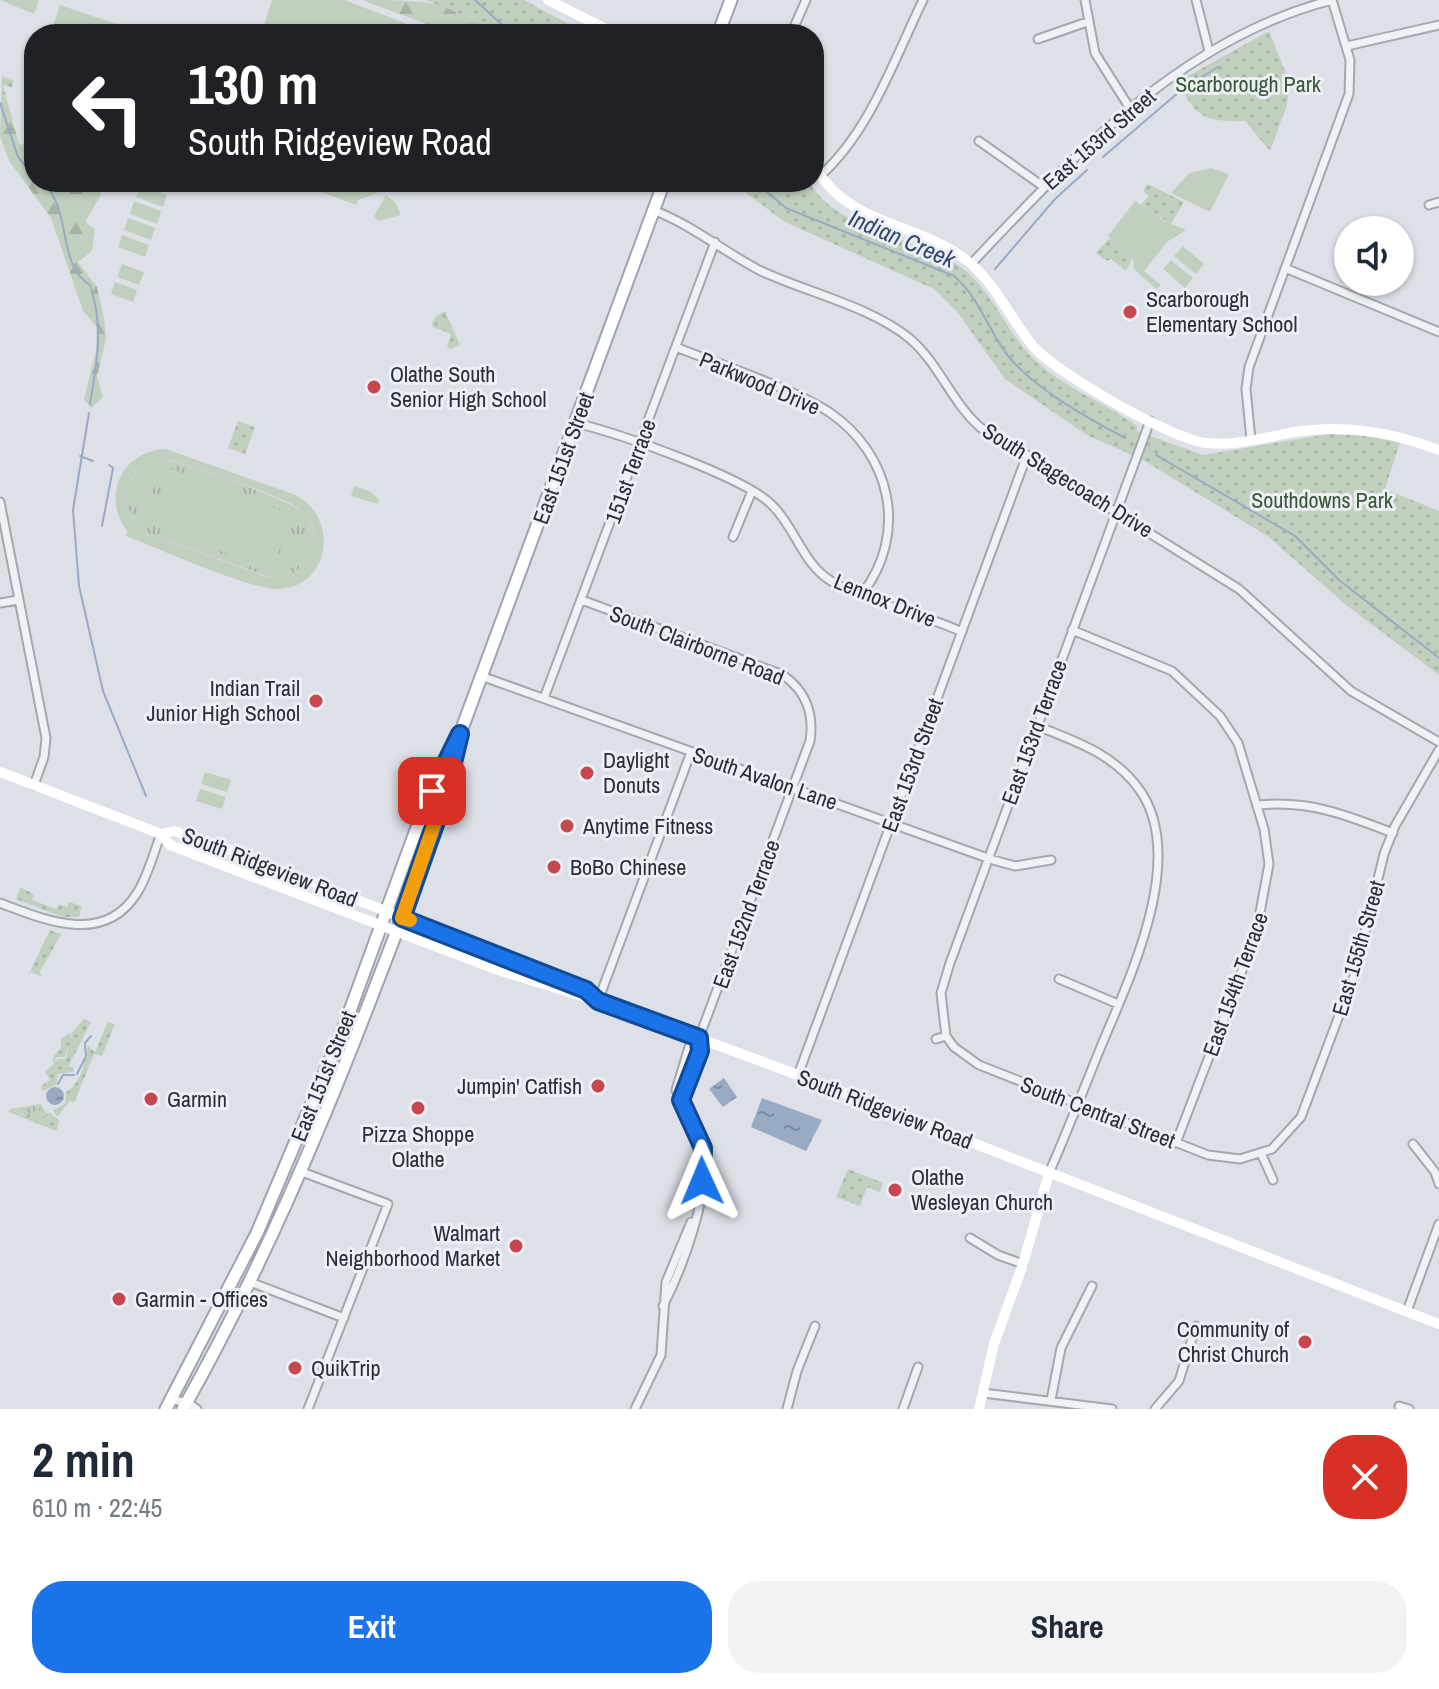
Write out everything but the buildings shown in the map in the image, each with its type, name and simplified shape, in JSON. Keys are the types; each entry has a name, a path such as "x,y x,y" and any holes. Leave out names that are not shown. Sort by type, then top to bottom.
{"main road":[{"path":"548,0 596,24"},
{"path":"722,24 731,0"},
{"path":"824,182 855,210 951,251 971,264 988,279 1026,338 1047,360 1186,439 1207,444 1302,431 1353,428 1379,431 1439,450"},
{"name":"East 151st Street","path":"180,1406 333,1054 432,791 460,734 660,192"},
{"name":"East 151st Street","path":"180,1406 251,1279 302,1172 402,918 445,796 460,734"},
{"name":"South Ridgeview Road","path":"0,772 161,834 170,845 498,970 598,1001 798,1075 1439,1324"},
{"name":"South Ridgeview Road","path":"161,834 176,831 386,911 575,985 598,1001"},
{"path":"302,1172 301,1148 331,1073 333,1054"},
{"path":"251,1279 254,1259 288,1184 283,1173"},
{"path":"979,1409 994,1344 1023,1264 1049,1173"}],"street":[{"path":"795,24 806,0"},
{"path":"824,168 839,158 858,131 923,0"},
{"path":"1085,0 1087,22 1102,68 1131,110"},
{"path":"1196,0 1209,51"},
{"path":"1251,440 1246,389 1249,367 1349,94 1351,71 1347,46 1332,0"},
{"name":"East 153rd Street","path":"971,264 1044,187 1131,110 1209,51 1269,18 1332,0"},
{"path":"1038,39 1087,22"},
{"path":"1347,46 1439,25"},
{"path":"979,141 1044,187"},
{"path":"1429,205 1439,202"},
{"name":"South Stagecoach Drive","path":"653,210 762,271 900,331 922,350 969,417 1239,589 1351,691 1439,742"},
{"name":"151st Terrace","path":"544,698 715,242"},
{"path":"1285,268 1439,332"},
{"name":"Parkwood Drive","path":"676,347 819,407 845,424 861,444 886,487 891,519 870,584 862,594"},
{"name":"East 153rd Terrace","path":"946,1036 941,993 1150,421"},
{"name":"Lennox Drive","path":"576,423 640,444 752,491 777,510 820,573 862,594 962,632"},
{"name":"East 153rd Street","path":"798,1075 1027,455"},
{"path":"733,537 752,491"},
{"path":"0,502 46,738 44,757 34,785"},
{"path":"0,603 18,600"},
{"name":"South Clairborne Road","path":"582,600 791,681 805,698 812,721 810,741 792,790"},
{"name":"East 154th Terrace","path":"1072,630 1147,658 1172,671 1193,690 1220,716 1238,743 1259,805 1269,864 1266,895 1256,934 1176,1143"},
{"name":"South Avalon Lane","path":"481,676 988,858 1015,866 1051,860"},
{"path":"1037,726 1112,759 1140,790 1150,808 1156,839 1155,896 1146,931 1049,1173"},
{"name":"East 155th Street","path":"1261,1153 1288,1135 1301,1117 1355,973 1377,880 1393,833 1439,750"},
{"path":"598,1001 691,752"},
{"name":"East 152nd Terrace","path":"635,1409 661,1355 663,1306 692,1238 704,1152 681,1100 677,1081 689,1047 699,1038 792,790"},
{"path":"1259,805 1289,802 1335,810 1393,833"},
{"path":"0,903 67,926 108,918 127,905 140,890 161,834"},
{"path":"1059,979 1118,1004"},
{"path":"936,1039 946,1036"},
{"name":"South Central Street","path":"946,1036 954,1047 979,1065 1176,1143 1225,1158 1240,1159 1261,1153"},
{"path":"1413,1144 1435,1172 1439,1184"},
{"path":"1261,1153 1273,1180"},
{"path":"302,1172 388,1204 308,1409"},
{"path":"1407,1311 1439,1224"},
{"path":"970,1238 998,1255 1023,1264"},
{"path":"251,1279 344,1318"},
{"path":"1051,1400 1061,1348 1092,1286"},
{"path":"787,1409 797,1371 815,1326"},
{"path":"1155,1409 1179,1381 1196,1326"},
{"path":"903,1409 918,1367"},
{"path":"983,1393 1112,1409"},
{"path":"1399,1406 1409,1409"}],"green space":[{"path":"0,0 39,0 34,14"},
{"path":"272,0 344,0 405,23 405,24 264,24"},
{"path":"362,0 435,4 468,14 484,24 424,23"},
{"path":"425,0 524,0 568,24 487,24"},
{"path":"60,5 116,24 53,24"},
{"name":"Scarborough Park","path":"1269,31 1290,84 1287,105 1270,151 1245,121 1211,119 1196,110 1179,81"},
{"path":"2,76 14,81 12,87 3,85 19,144 24,142 24,181 9,161 0,136"},
{"path":"1211,168 1229,174 1210,212 1171,193 1189,173"},
{"path":"1148,184 1184,202 1171,224 1141,205 1149,196 1143,191"},
{"path":"32,192 101,192 85,222 95,229 92,251 78,262 97,287 106,339 97,377 103,397 91,408 84,399 96,350 97,327 83,311 51,218"},
{"path":"138,192 167,195 163,207 136,197"},
{"path":"321,192 377,192 358,200 356,205"},
{"name":"Southdowns Park","path":"744,192 816,192 837,211 855,221 952,261 977,282 1023,347 1045,369 1124,417 1137,426 1137,431 1203,455 1329,434 1379,436 1400,442 1385,489 1439,511 1439,675 1346,605 1269,537 1143,460 1087,435 1005,379 958,313 934,289 785,222"},
{"path":"386,195 395,202 401,215 378,221 374,216"},
{"path":"134,201 161,211 157,224 130,214"},
{"path":"1135,201 1165,221 1186,230 1167,242 1144,271 1161,285 1156,289 1134,269 1133,257 1108,236"},
{"path":"128,218 155,228 151,240 124,230"},
{"path":"122,235 149,245 145,257 118,247"},
{"path":"1110,238 1133,257 1126,271 1111,259 1107,261 1096,253"},
{"path":"1183,246 1204,264 1196,274 1174,256"},
{"path":"1171,260 1193,278 1185,288 1163,269"},
{"path":"122,264 144,272 139,285 117,277"},
{"path":"115,282 137,290 133,302 111,294"},
{"path":"445,311 460,345 451,349 447,347 451,334 431,326 435,317"},
{"path":"238,421 255,427 245,454 228,448"},
{"path":"166,449 293,494 308,504 318,518 323,533 319,564 309,577 295,585 277,589 225,575 126,536 127,531 119,518 116,490 127,466 151,451","holes":["168,460 215,474 298,508 309,518 314,530 311,554 293,573 267,577 151,535 134,521 126,502 131,479 146,465"]},
{"path":"165,460 238,483 304,513 314,536 314,548 306,564 293,574 272,578 151,535 134,521 126,502 129,482 145,465"},
{"path":"169,468 292,514 272,570 148,524"},
{"path":"138,475 156,482 147,506 130,499"},
{"path":"354,486 371,492 379,500 378,504 351,496"},
{"path":"205,772 231,780 227,792 201,784"},
{"path":"200,789 226,797 222,809 196,801"},
{"path":"20,887 34,894 32,900 56,909 59,904 67,907 69,902 82,906 79,917 62,917 16,899"},
{"path":"50,930 61,934 40,972 42,977 31,972 28,976"},
{"path":"84,1019 91,1022 68,1067 73,1067 74,1072 57,1074 57,1084 43,1091 40,1087 50,1080 45,1072 53,1064 54,1055 61,1049 61,1039 71,1032 71,1039 72,1033"},
{"path":"108,1022 115,1024 102,1056 94,1054 74,1103 70,1101 57,1117 53,1110 65,1104 66,1092 76,1083 82,1071 88,1045 95,1052"},
{"path":"41,1104 46,1113 52,1113 52,1118 43,1117 38,1109 27,1116 10,1109"},
{"path":"10,1109 25,1116 37,1109 43,1117 54,1116 59,1120 57,1131 8,1112"},
{"path":"848,1169 883,1183 880,1192 867,1187 860,1206 836,1197"}],"water":[{"path":"724,1078 737,1097 723,1107 709,1089"},
{"path":"51,1087 59,1087 64,1096 62,1103 51,1105 46,1100 46,1092"},
{"path":"762,1098 822,1120 806,1151 751,1127"}],"waterway":[{"name":"Indian Creek","path":"475,0 501,24"},
{"path":"1185,87 1218,67"},
{"path":"1103,157 1179,92"},
{"path":"0,103 18,157 24,164"},
{"path":"995,269 1055,199 1087,170"},
{"path":"51,192 58,206 73,264 79,276 90,285 97,315 98,344 90,404"},
{"name":"Indian Creek","path":"767,192 786,208 954,276 971,294 1002,347 1020,369 1063,402 1125,438"},
{"path":"89,413 73,510 79,586 103,691 146,796"},
{"name":"Indian Creek","path":"1156,455 1295,536 1339,580 1439,658"},
{"path":"80,456 93,461"},
{"path":"102,526 113,468 109,465"},
{"path":"85,1043 91,1036"},
{"path":"77,1074 86,1056 85,1045"},
{"path":"58,1084 63,1075 74,1075"}],"slow traffic":[{"path":"410,920 402,918 447,787"}],"place":[{"name":"Scarborough Elementary School","path":"1130,312"},
{"name":"Olathe South Senior High School","path":"374,387"},
{"name":"Indian Trail Junior High School","path":"316,701"},
{"name":"Daylight Donuts","path":"587,773"},
{"name":"Anytime Fitness","path":"567,826"},
{"name":"BoBo Chinese","path":"554,867"},
{"name":"Jumpin' Catfish","path":"598,1086"},
{"name":"Garmin","path":"151,1099"},
{"name":"Pizza Shoppe Olathe","path":"418,1108"},
{"name":"Olathe Wesleyan Church","path":"895,1190"},
{"name":"Walmart Neighborhood Market","path":"516,1246"},
{"name":"Garmin - Offices","path":"119,1299"},
{"name":"Community of Christ Church","path":"1305,1342"},
{"name":"QuikTrip","path":"295,1368"}],"route":[{"path":"432,791 460,734 445,796 402,918 586,990 598,1001 699,1038 700,1051 681,1100 702,1142 702,1181"}]}
